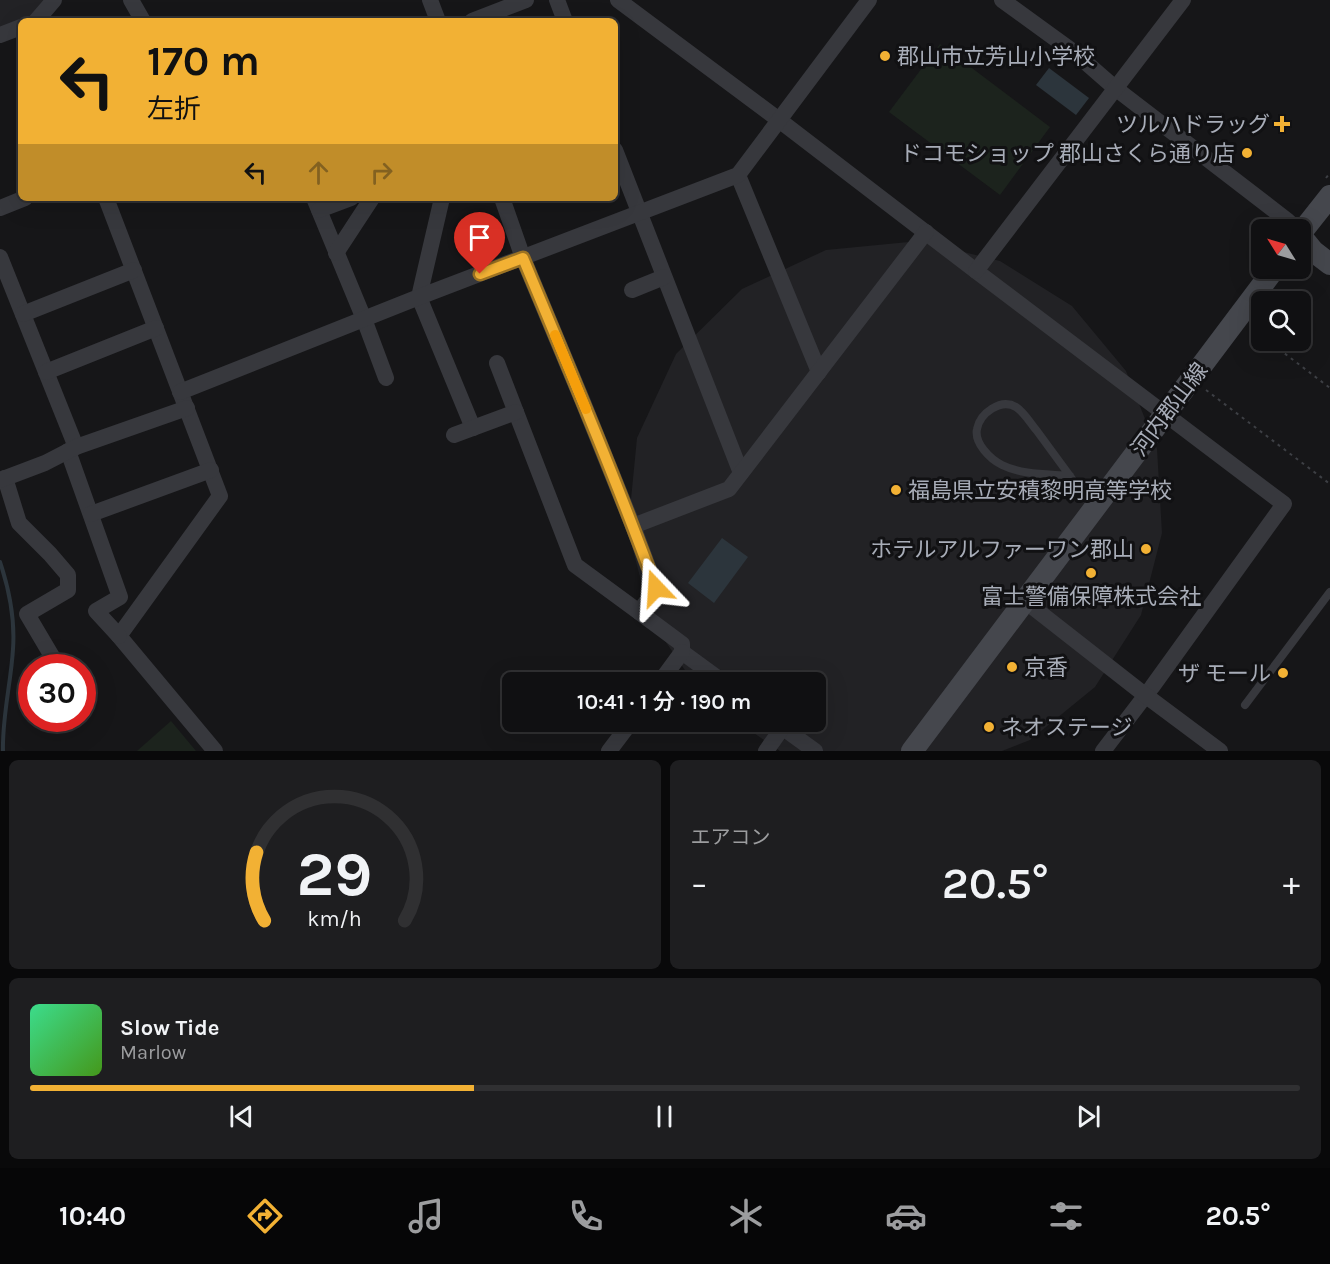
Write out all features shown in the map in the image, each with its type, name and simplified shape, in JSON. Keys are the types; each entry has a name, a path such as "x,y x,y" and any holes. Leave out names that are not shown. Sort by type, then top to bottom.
{"main road":[{"path":"1311,221 1330,196"},
{"path":"1311,249 1330,264"},
{"name":"河内郡山線","path":"912,751 1267,279"}],"street":[{"path":"39,18 54,0"},
{"path":"131,0 141,18"},
{"path":"430,0 437,18"},
{"path":"482,18 526,0"},
{"path":"557,0 564,18"},
{"path":"618,0 1284,504 1103,751"},
{"path":"180,392 419,297 738,175 869,0"},
{"path":"1002,0 1075,53 1116,88 1285,219"},
{"path":"976,271 1183,0"},
{"path":"0,35 18,28"},
{"path":"618,158 741,473"},
{"path":"738,175 819,372"},
{"path":"0,208 18,201"},
{"path":"107,201 220,496 119,636"},
{"path":"334,201 316,204 386,378"},
{"path":"336,253 370,201"},
{"path":"441,201 419,297 473,428"},
{"path":"503,201 523,258 633,526 656,588 639,612"},
{"path":"633,526 729,489 926,232"},
{"path":"0,257 46,372 120,597 96,611 215,751"},
{"path":"23,314 134,270"},
{"path":"632,290 664,277"},
{"path":"46,372 156,328"},
{"path":"497,363 575,564 682,644 682,652 667,672"},
{"path":"51,654 27,614 68,590 68,575 19,523 3,479 45,463 72,449 187,408"},
{"path":"454,435 516,412"},
{"path":"91,514 211,470"},
{"path":"1025,601 1220,751"},
{"path":"682,652 709,672"},
{"path":"609,751 623,732"},
{"path":"766,751 775,732"},
{"path":"790,732 815,751"}],"lane":[{"path":"1070,476 1023,471 1002,465 990,457 982,447 976,429 985,413 994,406 1006,404 1016,407 1028,419 1070,476 1077,486 1099,503"},
{"path":"1245,705 1330,591"}],"path":[{"path":"1280,351 1330,388"},
{"path":"1206,390 1330,484"}],"shaded area":[{"path":"0,0 51,0 38,16 18,18 18,23 0,30"},
{"path":"940,44 1050,127 1000,195 889,112"},
{"path":"1049,68 1089,98 1076,115 1036,85"},
{"name":"福島県立安積黎明高等学校","path":"919,241 1000,261 1072,306 1126,371 1157,449 1162,533 1141,615 1095,687 1030,740 1002,751 780,751 752,732 826,732 826,672 686,672 651,620 628,530 637,438 676,354 742,289 826,250"},
{"path":"722,538 748,557 714,603 688,583"},
{"path":"171,721 196,751 137,751"}],"waterway":[{"path":"0,562 11,605 13,627 12,662 3,751"}],"slow traffic":[{"path":"555,335 586,409"}],"place":[{"name":"郡山市立芳山小学校","path":"885,56"},
{"name":"ツルハドラッグ","path":"1282,124"},
{"name":"ドコモショップ 郡山さくら通り店","path":"1247,153"},
{"name":"福島県立安積黎明高等学校","path":"896,490"},
{"name":"ホテルアルファーワン郡山","path":"1146,549"},
{"name":"富士警備保障株式会社","path":"1091,573"},
{"name":"京香","path":"1012,667"},
{"name":"ザ モール","path":"1283,673"},
{"name":"ネオステージ","path":"989,727"}],"route":[{"path":"480,274 523,258 633,526 656,588"}]}
